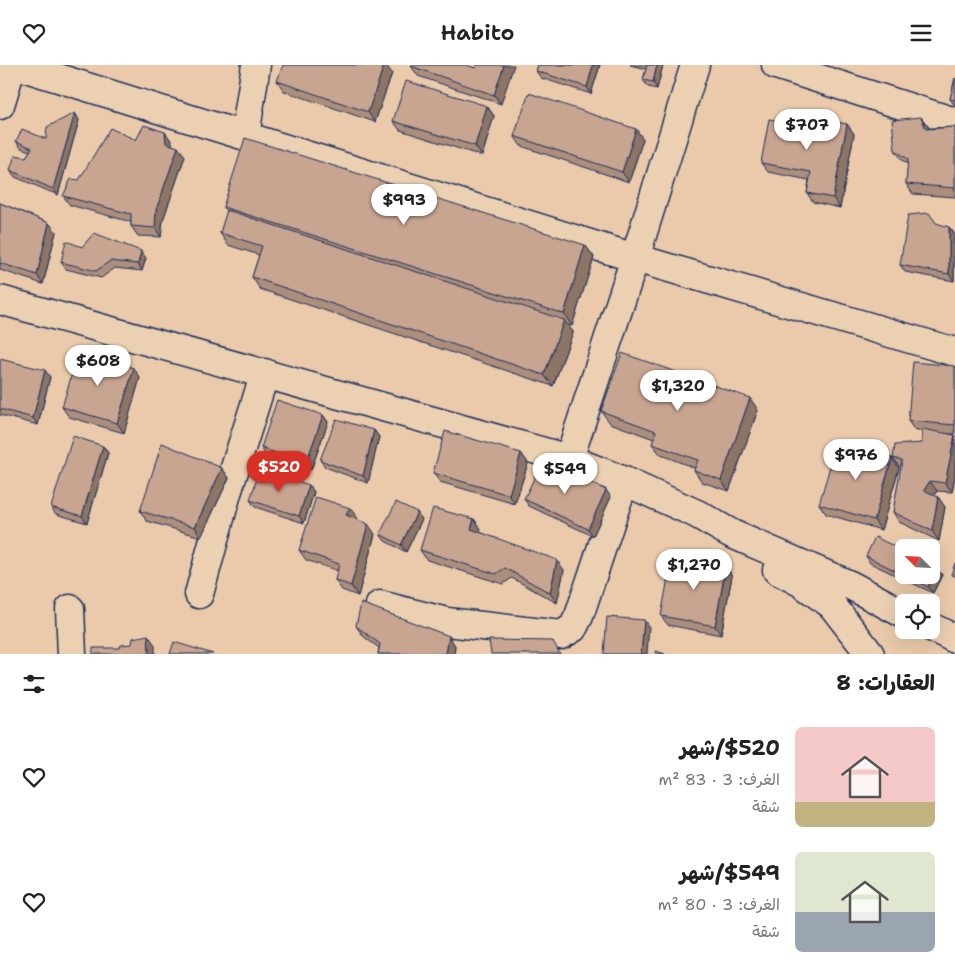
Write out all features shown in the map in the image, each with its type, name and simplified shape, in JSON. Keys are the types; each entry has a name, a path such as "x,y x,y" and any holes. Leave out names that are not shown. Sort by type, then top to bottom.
{"street":[{"path":"0,105 14,65 635,258 955,352"},
{"path":"245,137 256,65"},
{"path":"569,459 635,258 695,65"},
{"path":"776,65 955,122"},
{"path":"0,300 569,459 624,481 732,534 850,585 895,609"},
{"path":"199,594 227,493 265,373"},
{"path":"380,605 447,623 561,635 573,628 579,616 624,481"},
{"path":"696,515 725,545 800,581 832,605 851,627 870,654"},
{"path":"70,609 72,654"},
{"path":"940,632 955,639"}],"building":[{"path":"283,65 384,65 368,112 277,81"},
{"path":"411,65 466,65 475,68 476,65 504,65 494,95"},
{"path":"538,65 593,65 587,87 536,71"},
{"path":"647,65 657,65 653,82 643,80"},
{"path":"955,78 955,100 950,99"},
{"path":"406,81 487,106 475,146 393,121"},
{"path":"529,93 636,129 622,172 514,136"},
{"path":"75,113 53,189 10,170 15,155 26,157 32,148 16,141 22,129 46,139 47,127"},
{"path":"804,116 847,124 833,198 807,193 811,172 761,163 769,119 802,125"},
{"path":"921,117 926,129 955,127 955,188 906,184 908,159 895,150 892,120"},
{"path":"144,125 165,132 166,143 178,147 156,210 155,228 131,226 131,214 63,196 71,179 79,180 110,128 136,140"},
{"path":"245,138 585,245 564,314 223,207"},
{"path":"0,203 49,223 37,275 0,263"},
{"path":"227,210 564,320 544,375 252,277 262,246 220,233"},
{"path":"929,213 936,223 949,227 949,274 900,265 908,215"},
{"path":"94,233 141,251 138,264 110,261 96,271 61,262 66,241 82,247"},
{"path":"79,351 134,368 117,423 62,407"},
{"path":"622,353 750,398 721,480 694,470 698,460 652,444 656,431 601,411"},
{"path":"0,359 45,370 33,418 0,409"},
{"path":"913,362 955,366 955,425 908,421"},
{"path":"277,400 323,415 306,463 261,448"},
{"path":"336,419 374,430 363,476 320,460"},
{"path":"922,429 955,435 945,483 930,481 924,490 938,497 932,531 893,512 902,460 893,458 895,445 922,443"},
{"path":"445,431 521,453 509,495 433,473"},
{"path":"73,436 103,446 82,516 51,507"},
{"path":"162,443 222,468 195,527 140,511"},
{"path":"837,443 892,458 874,520 819,504"},
{"path":"543,460 606,490 588,529 524,499"},
{"path":"260,469 309,485 299,516 250,500"},
{"path":"316,497 350,508 346,515 368,524 351,586 335,580 339,564 299,550"},
{"path":"396,502 417,512 401,545 380,534"},
{"path":"433,508 474,519 471,529 557,560 550,593 505,568 496,574 420,550"},
{"path":"875,537 895,547 895,570 866,556"},
{"path":"672,556 726,566 715,626 661,616"},
{"path":"955,563 955,576 951,575"},
{"path":"361,603 449,636 446,654 378,654 380,644 356,626"},
{"path":"607,617 644,620 641,654 604,654"},
{"path":"148,635 149,654 93,654 93,648 119,648 121,645 132,644 133,638"},
{"path":"489,640 553,641 560,654 491,654"},
{"path":"174,642 213,654 170,654"}]}
